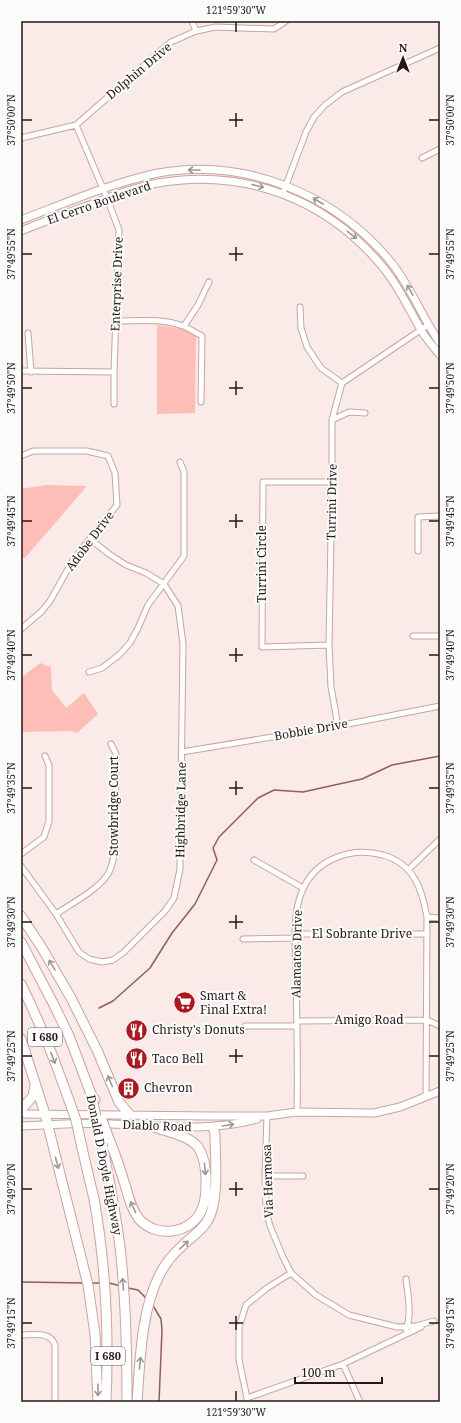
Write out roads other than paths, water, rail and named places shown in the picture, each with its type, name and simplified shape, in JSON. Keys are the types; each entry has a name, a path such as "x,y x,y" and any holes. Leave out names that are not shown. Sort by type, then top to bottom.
{"highway":[{"path":"21,916 42,948 71,998 97,1050 119,1102 129,1114"},
{"name":"Donald D Doyle Highway","path":"21,942 69,1036 94,1098 120,1246 126,1321 127,1402"},
{"name":"Donald D Doyle Highway","path":"21,984 50,1050 76,1120 94,1199 101,1250 106,1310 108,1363 106,1402"},
{"path":"21,1039 45,1114 82,1257 92,1309 97,1359 98,1402"},
{"path":"21,1110 33,1096 35,1085"},
{"path":"94,1098 131,1204 140,1219 153,1229 170,1232 192,1224 202,1210 206,1197 204,1162 197,1147 191,1141 184,1137 154,1127"},
{"path":"137,1402 145,1324 149,1303 159,1275 173,1255 199,1231 211,1215 215,1195 215,1134 213,1127"}],"street":[{"path":"192,21 196,31"},
{"name":"Dolphin Drive","path":"21,138 76,125 171,42 196,31 216,27 274,29 286,21"},
{"path":"283,193 306,132 314,117 325,105 342,92 440,48"},
{"name":"Enterprise Drive","path":"76,125 119,230 115,321 114,404"},
{"path":"422,158 440,149"},
{"name":"El Cerro Boulevard","path":"21,220 103,189 160,173 188,170 231,172 259,177 286,186 316,199 363,232 390,261 410,288 428,325 440,343"},
{"name":"El Cerro Boulevard","path":"21,231 107,198 158,183 202,178 232,180 257,185 283,193 311,207 357,239 382,267 402,293 420,329 440,354"},
{"path":"184,326 198,305 209,282"},
{"path":"300,307 301,328 307,347 321,368 342,383 428,325"},
{"path":"115,321 169,322 184,326 202,336 201,402"},
{"path":"28,333 31,372"},
{"path":"21,372 114,372"},
{"name":"Turrini Drive","path":"338,726 332,687 329,645 332,420 342,383"},
{"path":"332,420 349,412 365,413"},
{"name":"Adobe Drive","path":"21,456 33,451 87,451 108,456 115,473 117,505 73,560 50,601 21,629"},
{"path":"88,672 102,668 119,655 130,642 138,628 148,604 184,556 184,472 180,462"},
{"name":"Turrini Circle","path":"329,645 262,647 263,482 332,482"},
{"path":"418,551 418,517 440,516"},
{"name":"Highbridge Lane","path":"21,866 56,914 79,952 89,959 102,962 109,962 120,956 165,911 174,898 180,869 182,752 183,644 178,606 164,584 146,573 126,565 90,539"},
{"path":"413,636 440,636"},
{"name":"Bobbie Drive","path":"182,752 338,726 440,706"},
{"name":"Stowbridge Court","path":"56,914 98,885 108,875 112,867 115,847 116,754 111,744"},
{"path":"21,854 44,837 50,821 50,765 45,756"},
{"path":"408,870 440,840"},
{"name":"Alamatos Drive","path":"297,1112 296,936 299,900 304,888 317,870 337,857 349,853 371,853 385,856 396,861 408,870 416,880 423,896 427,917 428,934 426,1097"},
{"path":"254,860 304,888"},
{"path":"427,917 440,918"},
{"name":"El Sobrante Drive","path":"243,939 296,936 428,934"},
{"name":"Amigo Road","path":"245,1026 427,1020 440,1026"},
{"name":"Diablo Road","path":"21,1126 111,1124 154,1127 213,1127 244,1122 267,1116 297,1112 374,1113 400,1107 440,1091"},
{"name":"Diablo Road","path":"21,1114 267,1116"},
{"path":"212,1116 213,1127"},
{"name":"Via Hermosa","path":"267,1116 266,1176 268,1219 291,1274 316,1296 349,1315 397,1327 407,1327 434,1321"},
{"path":"266,1176 303,1176"},
{"path":"291,1274 259,1294 246,1305 239,1327 239,1360 247,1400 343,1364 440,1318"},
{"path":"402,1335 407,1327 409,1309 406,1279"},
{"path":"21,1335 45,1335 54,1340 55,1402"},
{"path":"343,1364 360,1402"}],"waterway":[{"path":"99,1008 113,1001 150,968 172,933 195,904 217,860 213,848 219,837 258,798 274,790 303,792 362,779 392,765 440,756"},
{"path":"21,1282 85,1283"},
{"path":"91,1283 101,1283"},
{"path":"109,1283 121,1286"},
{"path":"128,1288 138,1290 147,1299"},
{"path":"152,1304 161,1319 162,1330 159,1402"}],"place":[{"name":"Smart & Final Extra!","path":"184,1003"},
{"name":"Christy's Donuts","path":"136,1030"},
{"name":"Taco Bell","path":"136,1059"},
{"name":"Chevron","path":"129,1088"}]}
